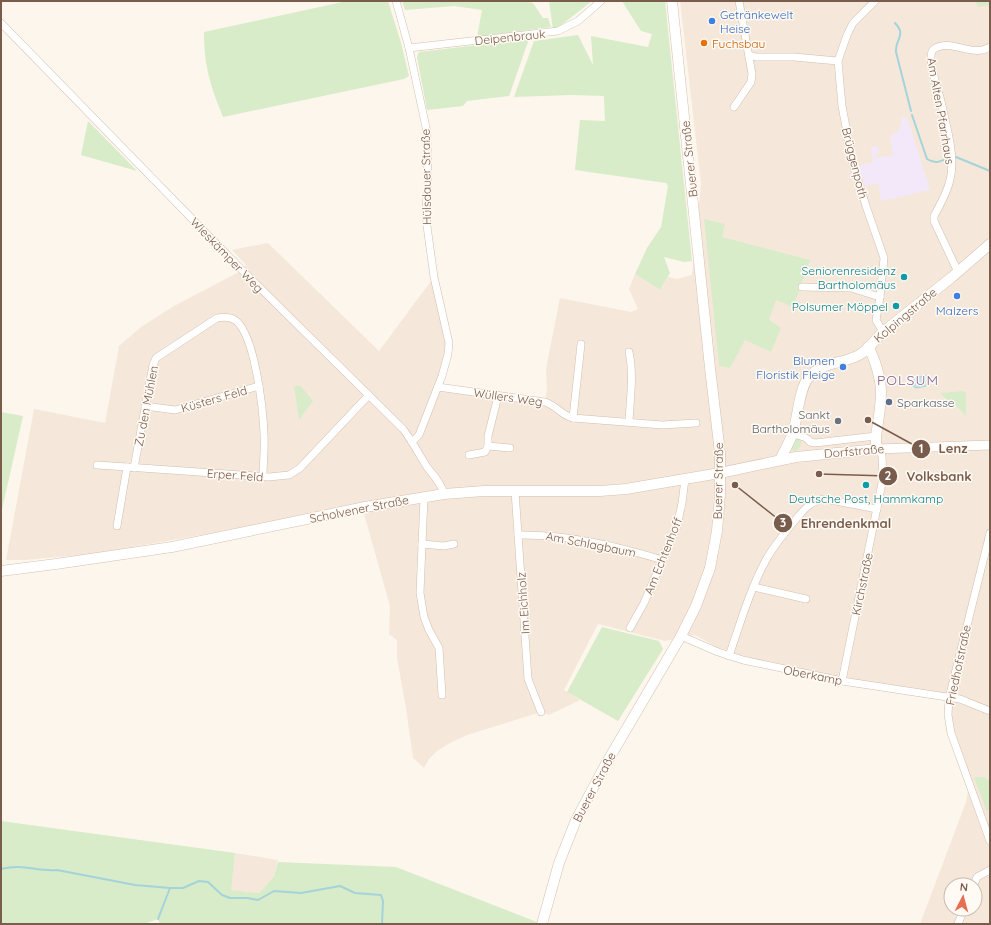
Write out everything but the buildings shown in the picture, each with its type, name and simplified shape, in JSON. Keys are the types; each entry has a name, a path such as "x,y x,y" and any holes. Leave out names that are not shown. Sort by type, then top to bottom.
{"main road":[{"name":"Buerer Straße","path":"542,924 559,863 582,807 681,636 696,606 710,568 719,514 720,453 672,1"},
{"name":"Kolpingstraße","path":"780,460 792,434 804,386 810,376 817,369 858,356 865,352 883,332 958,272 990,244"},
{"name":"Kirchstraße","path":"868,347 872,353 881,385 876,436 878,449"},
{"name":"Dorfstraße","path":"720,474 796,457 878,449"},
{"name":"Scholvener Straße","path":"1,571 172,547 365,507 444,494 484,491 600,491 626,489 720,474"}],"street":[{"name":"Hülsdauer Straße","path":"396,1 409,48 427,132 428,187 426,206 434,277 449,343 448,354 438,387 419,435 412,442"},
{"name":"Deipenbrauk","path":"409,48 558,31 578,21 601,1"},
{"path":"734,107 751,82 752,74 739,1"},
{"name":"Brüggenpoth","path":"875,1 853,23 838,61 842,106 853,164 884,258 876,320 883,332"},
{"name":"Wieskämper Weg","path":"1,23 242,270 403,429 427,467 442,486 444,494"},
{"name":"Am Alten Pfarrhaus","path":"958,272 934,221 934,216 950,180 952,163 941,104 930,60 931,51 934,48 946,45 980,51 990,47"},
{"path":"749,55 756,57 794,57 838,61"},
{"path":"802,287 851,288 880,297"},
{"name":"Zu den Mühlen","path":"131,468 153,365 156,358 217,318 225,317 235,320 244,330 251,350 259,386 264,434 263,477"},
{"path":"573,418 581,344"},
{"path":"629,352 631,374 629,422"},
{"name":"Küsters Feld","path":"145,406 175,410 259,386"},
{"name":"Wüllers Weg","path":"438,387 545,402 555,406 565,416 573,418 678,425 696,423"},
{"name":"Erper Feld","path":"97,465 263,477 279,477 289,475 300,468 369,395"},
{"path":"468,455 485,452 488,446 488,436 498,396"},
{"path":"792,434 802,436 807,438 810,442 815,443 876,436"},
{"name":"Dorfstraße","path":"878,449 990,445"},
{"path":"488,446 510,448"},
{"name":"Kirchstraße","path":"842,681 883,478 882,456 878,449"},
{"path":"117,526 131,468"},
{"name":"Am Echtenhoff","path":"630,628 644,603 677,526 685,479"},
{"name":"Im Eichholz","path":"516,491 528,679 541,712"},
{"path":"424,497 420,593 429,630 439,648 442,695"},
{"path":"730,656 754,587 766,560 773,548 809,504 817,500 825,499 877,509"},
{"name":"Am Schlagbaum","path":"518,535 540,534 562,536 638,552 662,560"},
{"name":"Friedhofstraße","path":"990,534 949,698 948,716 951,733 990,841"},
{"path":"422,544 444,546 454,544"},
{"path":"754,587 806,599"},
{"name":"Oberkamp","path":"681,636 730,656 785,670 842,681 960,699 990,711"},
{"path":"977,877 990,870"}],"shaded area":[{"path":"680,1 990,1 990,924 920,924 966,802 969,786 951,733 948,698 842,681 785,665 740,655 719,648 695,635 665,641 598,624 564,690 580,700 549,715 541,712 467,735 437,751 429,759 424,768 413,758 397,658 397,640 389,634 390,606 361,503 230,530 92,554 25,560 6,560 34,409 105,423 119,346 141,327 174,306 239,272 246,265 232,250 268,243 379,351 434,277 449,343 439,387 545,402 547,389 546,369 560,298 631,312 638,309 629,289 635,274 660,290 668,277 677,279 692,275 701,184"},
{"path":"907,117 930,190 881,201 878,183 865,186 858,166 873,162 871,147 877,146 879,154 875,155 876,158 893,155 890,136 899,131 902,118"},
{"path":"235,853 278,860 274,876 259,893 230,890"}],"green space":[{"path":"347,1 388,1 409,76 404,79 223,117 209,75 205,55 204,32"},
{"path":"402,1 522,1 533,3 543,18 548,18 551,27 477,37 482,10 454,6 405,10"},
{"path":"549,1 592,1 560,26 553,29"},
{"path":"622,1 665,1 692,261 684,262 664,257 670,273 660,290 635,274 647,248 661,227 668,186 666,183 575,170 580,120 605,121 604,96 571,95 514,97 534,41 578,35 593,65 591,36 648,47 652,34 641,31"},
{"path":"975,1 990,1 990,5 978,7"},
{"path":"529,39 509,96 467,101 463,106 427,110 417,57 419,52"},
{"path":"88,121 137,171 81,155"},
{"path":"704,219 725,224 722,237 810,260 793,307 776,300 769,320 781,328 771,352 745,340 730,368 719,366"},
{"path":"294,386 301,386 313,401 299,420"},
{"path":"964,391 966,393 966,416 958,407 952,404 940,393"},
{"path":"1,412 23,416 1,514"},
{"path":"796,438 801,439 801,445 796,451 791,450 792,444"},
{"path":"602,627 659,641 663,649 618,721 567,692"},
{"path":"974,777 983,777 990,781 990,807 987,812"},
{"path":"1,821 235,853 231,890 259,893 274,876 278,862 396,867 542,924 160,924 158,919 144,924 1,924"}],"water":[{"path":"927,375 931,378 928,385 916,388 913,386 915,378"}],"waterway":[{"path":"895,23 900,31 896,52 911,111"},
{"path":"912,115 927,159 932,162 937,162 948,158"},
{"path":"956,157 990,171"},
{"path":"1,869 9,867 23,867 43,870 57,870 135,885 170,888 183,888 199,881 208,882 222,895 230,898 247,898 258,900 274,891 301,893 340,886 355,893 381,895 383,901 382,924"},
{"path":"158,919 170,888"}],"place":[{"name":"Getränkewelt Heise","path":"712,21"},
{"name":"Fuchsbau","path":"704,43"},
{"name":"Seniorenresidenz Bartholomäus","path":"904,277"},
{"name":"Malzers","path":"957,296"},
{"name":"Polsumer Möppel","path":"896,306"},
{"name":"Blumen Floristik Fleige","path":"843,367"},
{"name":"Sparkasse","path":"889,402"},
{"name":"Lenz","path":"868,420"},
{"name":"Sankt Bartholomäus","path":"838,421"},
{"name":"Volksbank","path":"819,474"},
{"name":"Ehrendenkmal","path":"735,485"},
{"name":"Deutsche Post, Hammkamp","path":"866,485"}],"district":[{"name":"POLSUM","path":"908,380"}]}
